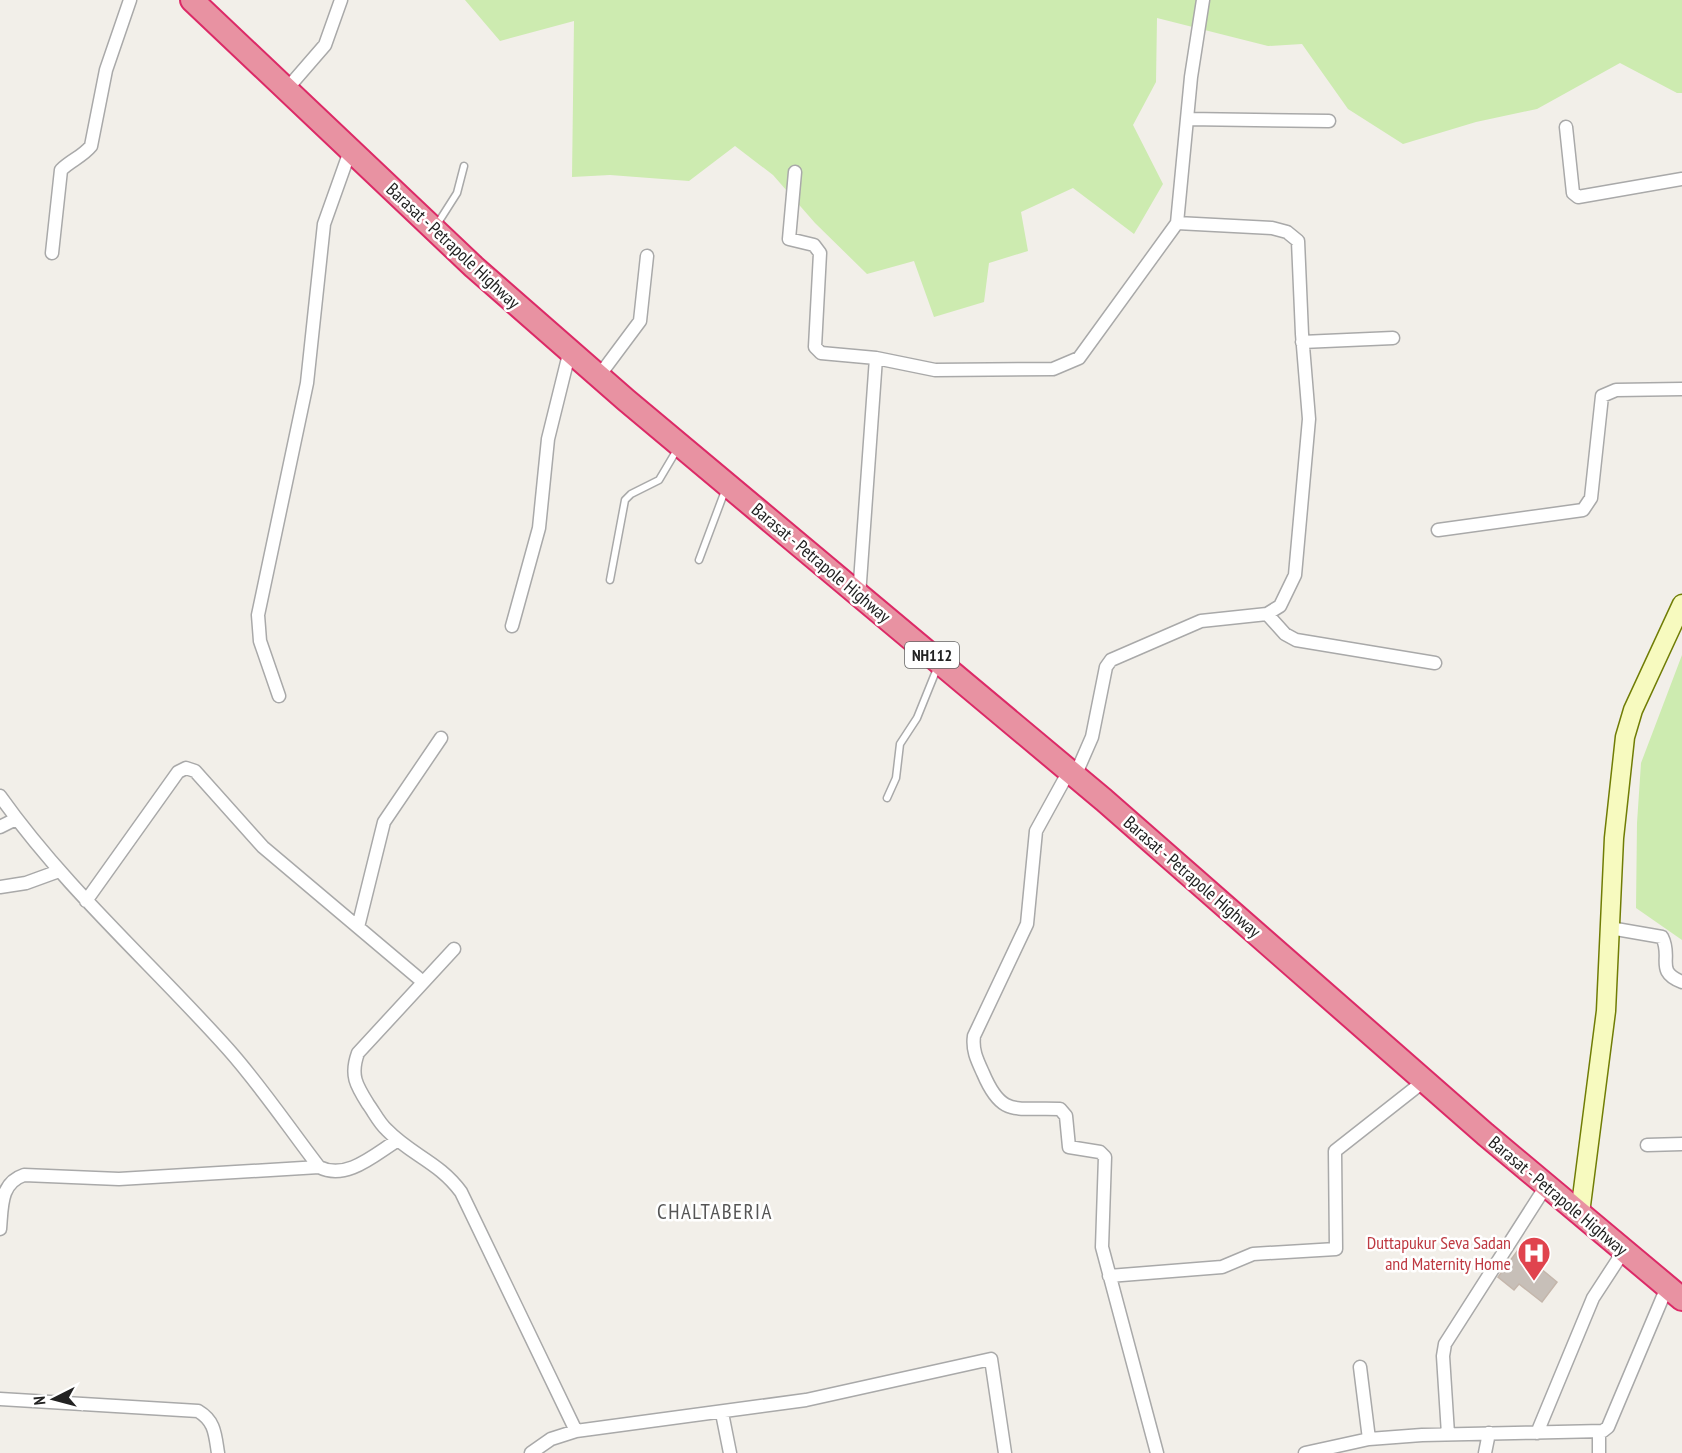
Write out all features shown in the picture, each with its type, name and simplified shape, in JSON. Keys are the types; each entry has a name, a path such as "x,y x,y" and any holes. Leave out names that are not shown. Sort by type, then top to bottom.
{"highway":[{"name":"Barasat - Petrapole Highway","path":"192,0 434,229 599,376 1072,773 1424,1081 1623,1252 1675,1293"}],"street":[{"path":"52,253 62,170 68,163 83,156 92,146 106,70 130,0"},
{"path":"286,90 325,45 341,0"},
{"path":"795,172 789,238 814,245 820,253 815,347 821,353 876,357 935,370 1053,369 1064,366 1079,358 1176,224 1203,0"},
{"path":"1187,118 1329,121"},
{"path":"1566,127 1575,195 1583,196 1682,179"},
{"path":"279,696 260,641 258,615 307,383 324,224 350,151"},
{"path":"1157,1453 1109,1276 1101,1229 1105,1157 1100,1152 1069,1147 1064,1111 1008,1107 997,1101 973,1049 974,1036 1027,924 1036,831 1092,737 1106,667 1111,660 1201,621 1267,614 1280,606 1298,566 1309,419 1302,342 1300,245 1296,237 1272,228 1176,224"},
{"path":"599,376 640,321 647,256"},
{"path":"1302,342 1393,338"},
{"path":"512,626 539,528 546,451 570,350"},
{"path":"859,596 876,357"},
{"path":"1438,530 1583,510 1591,498 1602,396 1616,390 1682,389"},
{"path":"1580,1213 1606,1011 1614,838 1625,737 1634,710 1682,604"},
{"path":"1267,614 1285,634 1296,640 1435,663"},
{"path":"358,927 384,822 441,738"},
{"path":"86,901 178,772 186,768 195,771 263,847 423,982"},
{"path":"0,796 16,819 86,901 228,1048 319,1167"},
{"path":"0,827 16,819"},
{"path":"0,887 26,883 59,871"},
{"path":"1610,928 1662,937 1666,973 1670,978 1682,982"},
{"path":"454,949 358,1053 354,1065 354,1082 385,1129 442,1170 461,1192 576,1431"},
{"path":"1109,1276 1222,1267 1253,1254 1336,1249 1335,1150 1424,1081"},
{"path":"0,1229 5,1188 13,1179 24,1175 118,1179 319,1167 338,1173 350,1170 398,1140"},
{"path":"1647,1145 1682,1144"},
{"path":"1448,1434 1443,1356 1445,1344 1546,1186"},
{"path":"1537,1433 1593,1298 1623,1252"},
{"path":"1305,1453 1370,1439 1448,1434 1599,1432 1608,1427 1675,1293"},
{"path":"531,1453 551,1439 576,1431 806,1400 991,1359 1005,1453"},
{"path":"1360,1367 1370,1439"},
{"path":"0,1399 198,1411 210,1418 214,1427 218,1453"},
{"path":"722,1413 730,1453"},
{"path":"1599,1432 1599,1453"},
{"path":"1485,1453 1489,1433"}],"lane":[{"path":"434,229 457,193 464,166"},
{"path":"610,580 626,500 631,494 659,480 680,445"},
{"path":"699,560 727,484"},
{"path":"887,798 896,778 900,744 917,718 940,662"}],"green space":[{"path":"465,0 1682,0 1682,93 1677,93 1620,63 1537,109 1476,122 1403,144 1348,109 1302,44 1268,46 1157,18 1156,82 1133,125 1163,184 1134,234 1073,188 1021,212 1028,251 989,263 984,302 934,317 914,261 867,274 815,223 773,175 735,146 689,181 610,175 572,177 574,21 500,41"},
{"path":"1682,655 1682,940 1636,908 1637,823 1641,763"}],"building":[{"path":"1518,1250 1557,1282 1542,1302 1519,1284 1514,1290 1498,1277"}],"place":[{"name":"Duttapukur Seva Sadan and Maternity Home","path":"1534,1282"}],"district":[{"name":"CHALTABERIA","path":"715,1212"}]}
